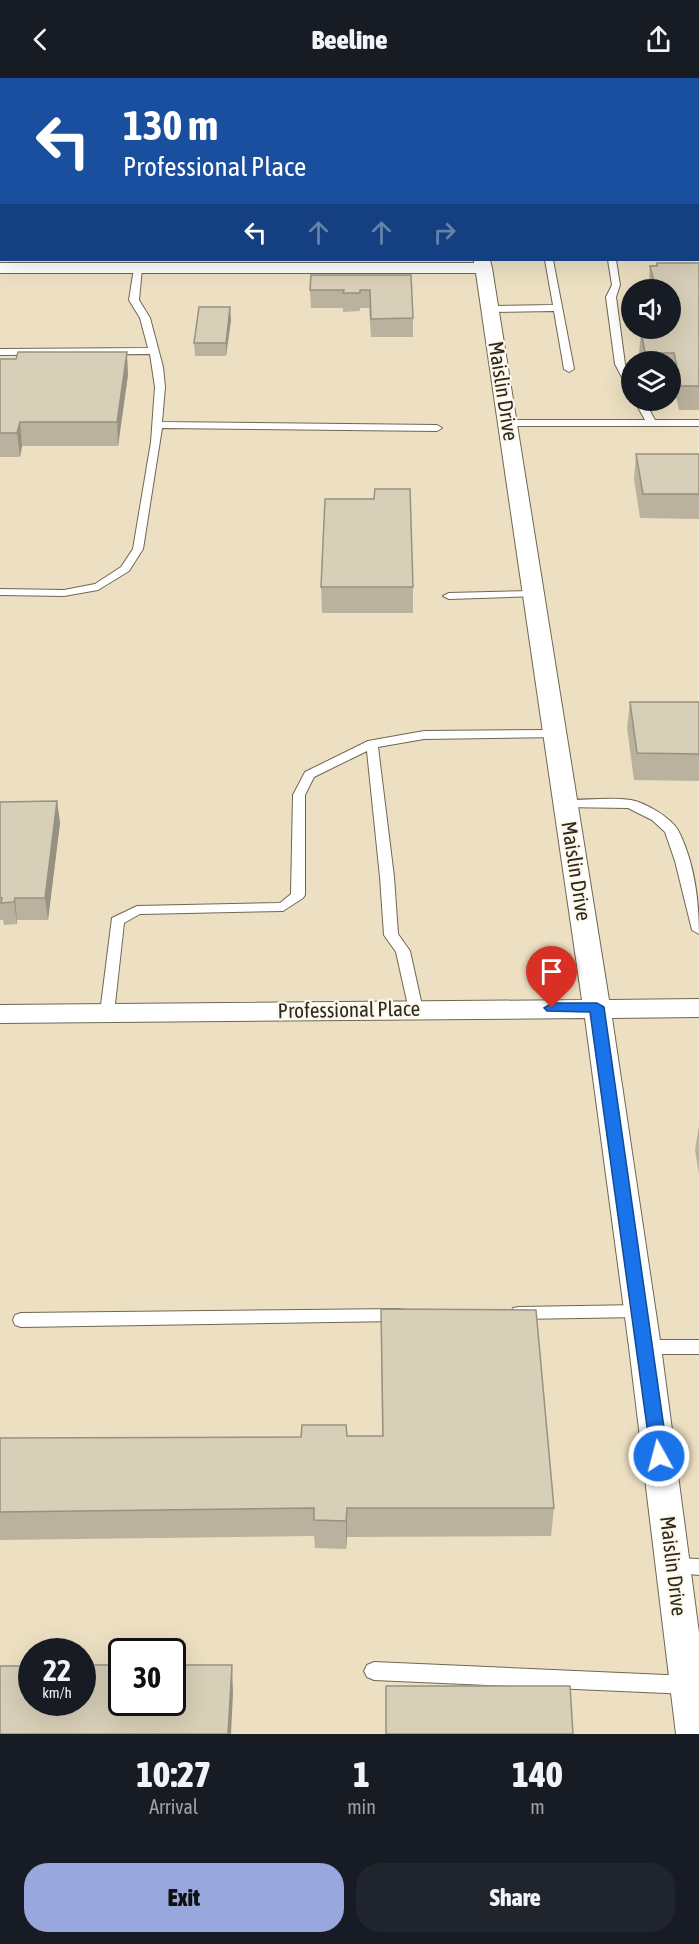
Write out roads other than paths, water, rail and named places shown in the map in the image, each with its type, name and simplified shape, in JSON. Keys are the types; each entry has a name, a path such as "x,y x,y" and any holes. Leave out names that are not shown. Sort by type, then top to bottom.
{"street":[{"path":"0,268 483,264"},
{"name":"Maislin Drive","path":"483,264 597,1007 645,1347 686,1567 693,1714"},
{"name":"Professional Place","path":"0,1014 597,1007 699,1008"}],"lane":[{"path":"549,261 569,369"},
{"path":"612,261 616,285 611,297 621,366"},
{"path":"0,592 64,593 98,587 125,569 138,549 158,425 160,387 158,367 145,318 134,300 138,268"},
{"path":"490,309 557,308"},
{"path":"0,352 153,351"},
{"path":"645,411 651,423"},
{"path":"508,423 699,423"},
{"path":"158,425 437,428"},
{"path":"449,596 534,594"},
{"path":"107,1013 117,921 137,910 283,907 298,895 299,795 309,776 372,744 424,735 555,734"},
{"path":"372,744 391,935 403,951 416,1010"},
{"path":"566,804 630,804 657,817 671,830 682,861 699,930"},
{"path":"503,1313 640,1311"},
{"path":"21,1320 409,1315"},
{"path":"645,1347 699,1347"},
{"path":"374,1671 693,1714"}]}
